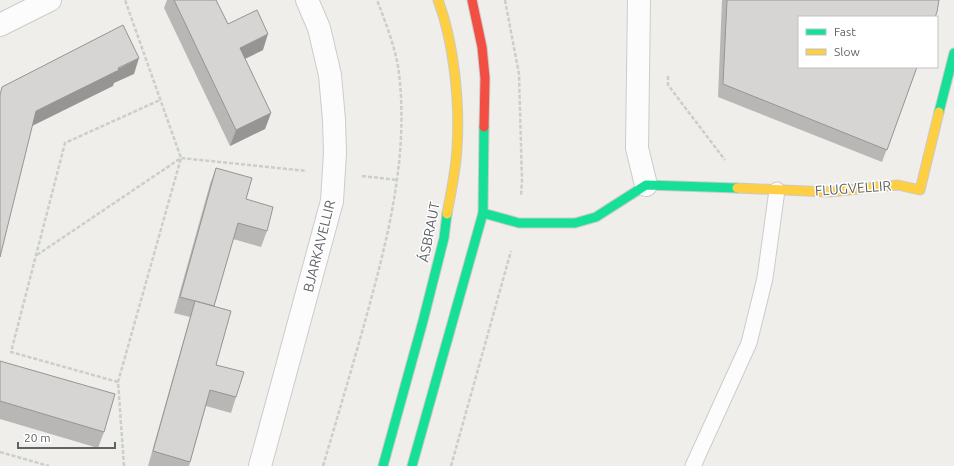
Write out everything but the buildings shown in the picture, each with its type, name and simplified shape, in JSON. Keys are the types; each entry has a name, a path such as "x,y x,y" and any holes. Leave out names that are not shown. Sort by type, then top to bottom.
{"street":[{"path":"0,25 50,0"},
{"name":"BJARKAVELLIR","path":"260,466 332,201 334,120 330,75 319,28 307,0"},
{"name":"ÁSBRAUT","path":"383,466 444,238 457,148 455,77 444,16 438,0"},
{"path":"412,466 483,213 485,78 482,47 472,0"},
{"path":"483,213 519,223 575,223 596,217 646,185 637,148 639,0"},
{"name":"FLUGVELLIR","path":"646,185 829,192 898,185 920,190 954,53"}],"lane":[{"path":"693,466 749,343 765,278 778,190"}],"path":[{"path":"124,466 118,382 181,158 125,1 128,0"},
{"path":"323,466 382,257 397,180 401,102 397,65 392,42 377,0"},
{"path":"668,69 668,85 725,159 724,188"},
{"path":"118,382 11,352 65,143 160,100"},
{"path":"37,255 181,158 397,180"},
{"path":"0,452 49,466"}],"traffic: fast":[{"path":"939,112 954,53"},
{"path":"412,466 483,213 484,127"},
{"path":"483,213 519,223 575,223 596,217 646,185 737,188"},
{"path":"383,466 423,321 444,238 447,214"}],"traffic: slow":[{"path":"438,0 444,17 452,53 458,112 456,156 447,214"},
{"path":"737,188 829,192 898,185 920,190 939,112"}],"traffic: jam":[{"path":"472,0 482,47 485,78 484,127"}]}
